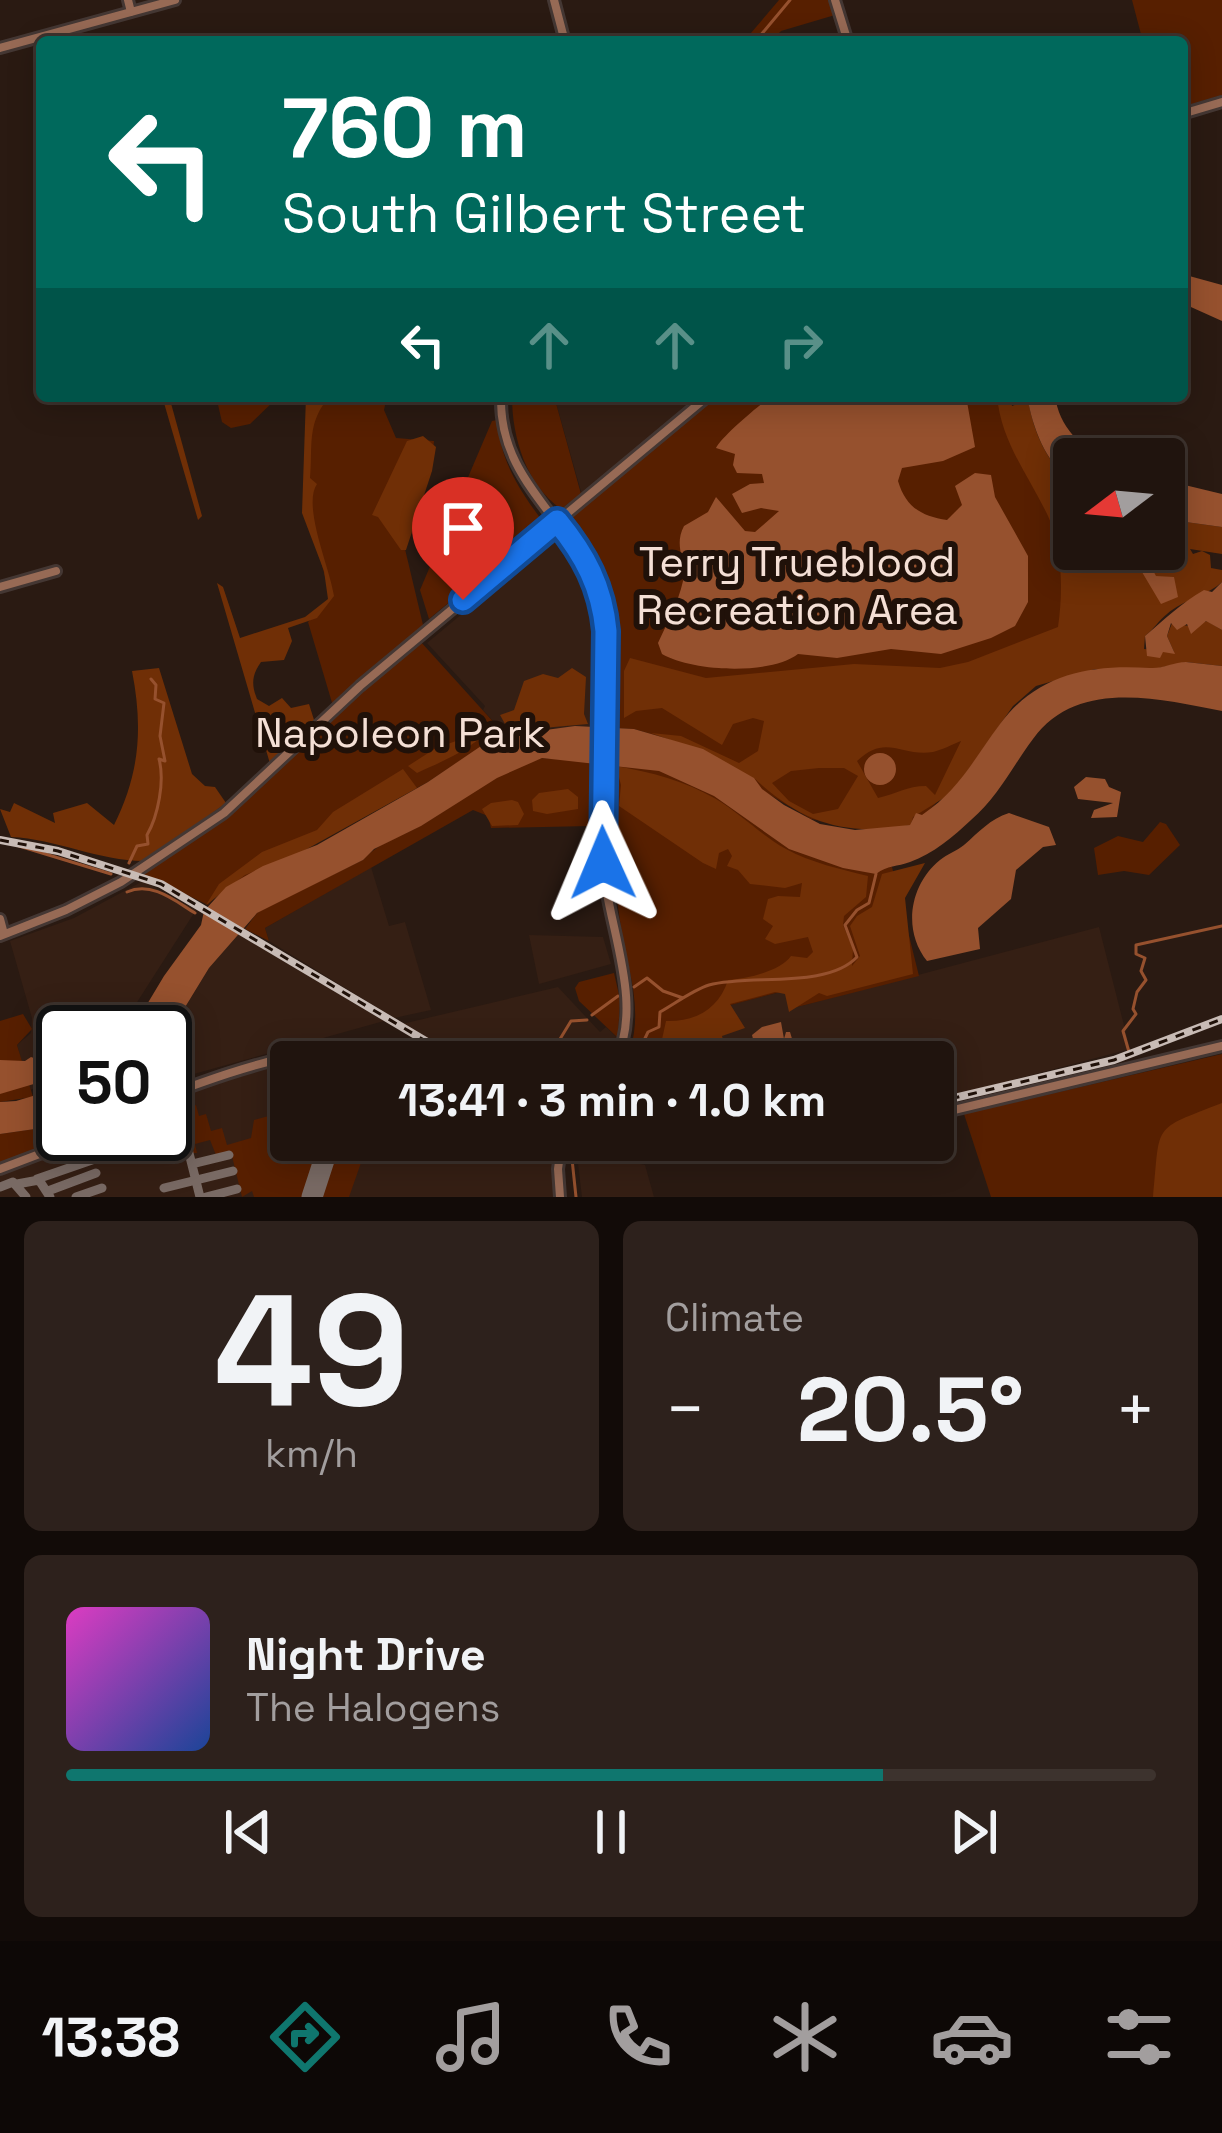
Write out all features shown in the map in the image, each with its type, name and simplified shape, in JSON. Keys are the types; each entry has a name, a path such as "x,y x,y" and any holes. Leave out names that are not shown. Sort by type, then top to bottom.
{"main road":[{"path":"128,0 131,12"},
{"path":"44,36 176,0"},
{"path":"552,0 561,36"},
{"path":"836,0 846,36"},
{"path":"0,48 36,38"},
{"path":"1188,111 1222,102"},
{"path":"504,402 511,451 524,481 584,556 601,596 606,631 605,889 629,1011 624,1041"},
{"path":"0,919 2,935 102,892 195,836 260,783 360,686 701,402"},
{"path":"0,587 56,572"},
{"path":"954,1110 1222,1046"},
{"path":"192,1087 270,1066"},
{"path":"0,1169 36,1155"},
{"path":"558,1161 560,1197"}],"shaded area":[{"path":"1188,276 1222,285 1222,321 1188,306"},
{"path":"164,402 171,402 202,516 198,520"},
{"path":"306,402 325,402 314,425 310,478 317,484 315,522 334,596 317,618 288,628 292,641 284,660 261,662 256,671 257,699 269,706 282,698 291,708 309,704 315,723 271,767 217,583 223,587 240,638 305,617 328,599 324,571 302,513"},
{"path":"556,402 694,402 582,495"},
{"path":"765,402 967,402 975,447 943,461 902,468 898,481 916,509 947,520 962,505 955,486 975,473 991,475 995,497 1028,556 1028,602 1015,626 941,654 891,649 837,658 798,654 770,665 732,669 693,665 662,654 658,643 683,581 680,541 684,526 708,512 716,497 745,531 755,532 779,511 761,508 742,513 732,494 750,484 764,483 762,474 737,473 735,454 716,448"},
{"path":"998,402 1011,402 1012,406 1028,402 1053,462 1053,528 1010,444"},
{"path":"1028,402 1057,402 1076,438 1053,438 1053,463"},
{"path":"423,436 436,447 432,471 406,550 401,550 372,515 407,441"},
{"path":"1185,485 1222,494 1222,527 1185,522"},
{"path":"1185,522 1222,527 1222,554 1190,549 1193,554 1210,555 1211,568 1222,570 1222,582 1164,616 1145,636 1144,649 1174,652 1167,636 1172,623 1189,626 1207,621 1222,630 1222,666 1186,662 1154,669 1095,669 1036,686 1013,706 952,793 913,817 911,825 866,829 826,823 790,806 753,778 651,733 681,736 739,763 758,751 764,721 753,718 733,724 722,745 662,708 636,711 624,718 624,671 630,658 706,678 854,664 940,668 968,662 1058,627 1061,571 1185,570","holes":["961,741 935,795 926,786 878,798 857,761 877,748 922,753","819,768 844,768 858,776 838,809 813,814 789,801 772,783 791,771"]},
{"path":"557,535 579,569 596,621 595,727 541,729 507,737 427,643"},
{"path":"1141,570 1174,577 1178,597 1161,604"},
{"path":"1222,582 1222,630 1206,621 1191,634 1187,624 1177,630 1171,623 1167,636 1175,654 1147,656 1145,636 1187,601 1204,590 1212,592"},
{"path":"1186,662 1222,666 1222,711 1120,698 1072,707 1033,739 989,802 958,832 927,854 876,874 789,849 714,796 659,771 542,758 497,778 374,849 363,860 257,913 209,968 186,1005 147,1005 201,925 204,911 226,887 317,845 484,744 516,734 575,726 634,729 703,749 820,824 855,830 910,825 916,813 922,815 956,784 1015,707 1048,683 1106,668"},
{"path":"159,668 192,774 205,786 215,787 226,803 147,861 11,837 0,809 10,812 14,803 55,823 53,813 87,803 114,825 137,750 132,671"},
{"path":"572,668 586,677 588,724 509,731 500,715 514,710 524,681 543,674 558,678"},
{"path":"479,733 482,737 474,743 417,773 408,766 436,748"},
{"path":"880,753 892,757 896,769 892,781 880,785 868,781 864,769 868,757"},
{"path":"616,766 692,787 786,849 868,876 866,897 844,916 853,949 852,966 860,956 850,926 872,907 882,874 925,863 905,898 913,974 827,996 819,993 789,1012 785,994 775,992 730,1004 745,1028 722,1036 723,1041 662,1041 666,1021 704,1012 719,999 728,980 762,973 791,956 807,958 813,952 808,937 775,944 765,939 773,926 763,919 768,899 800,897 802,883 785,888 750,884 738,870 727,866 732,856 728,849 719,853 716,869 703,863 619,806"},
{"path":"403,769 417,788 298,854 245,875 206,905 219,884 262,852 317,830 333,812"},
{"path":"1086,777 1105,779 1109,787 1121,792 1117,817 1091,818 1094,810 1113,803 1078,799 1074,787"},
{"path":"568,789 578,797 578,809 547,814 533,811 532,800 539,793"},
{"path":"512,800 524,814 518,825 492,826 482,809"},
{"path":"1009,813 1049,827 1056,845 1043,847 1016,870 1011,899 978,928 980,949 927,961 912,922 922,882 940,860"},
{"path":"371,867 389,926 405,922 431,1010 394,1018 269,941 265,928"},
{"path":"143,881 196,910 135,1005 36,1005 36,1088 30,1090 17,1045 31,1033 32,1018 10,941 74,918"},
{"path":"1099,927 1130,1049 954,1095 954,1041 678,1041 707,1011 792,989 797,1007"},
{"path":"238,934 384,1021 312,1041 270,1041 270,1053 192,1074 192,1005 186,1005"},
{"path":"529,935 603,937 611,964 539,984"},
{"path":"558,987 600,1032 606,1027 618,1038 431,1041 402,1024"},
{"path":"781,1022 784,1039 790,1032 793,1041 754,1041 752,1035"},
{"path":"36,1059 36,1083 0,1094 0,1060"},
{"path":"270,1068 270,1161 557,1161 558,1197 0,1197 0,1172 36,1158 192,1161 192,1091"},
{"path":"36,1095 36,1129 0,1134 0,1102"},
{"path":"1222,1103 1222,1197 1153,1197 1164,1132"},
{"path":"627,1161 645,1165 654,1197 582,1197 578,1164"}],"green space":[{"path":"779,0 831,0 835,15 776,36 748,36"},
{"path":"1132,0 1222,0 1222,95 1188,105 1188,36 1141,36"},
{"path":"217,402 273,402 250,424 231,428 222,422"},
{"path":"386,402 384,410 396,438 434,441 431,471 405,549 424,629 333,706 308,622 331,599 303,494 310,405"},
{"path":"513,402 556,402 581,494 561,509 549,499 523,459"},
{"name":"Terry Trueblood Recreation Area","path":"701,402 1010,402 1053,500 1053,570 1068,570 1078,626 993,728 976,760 922,818 881,831 811,819 682,743 634,729 607,728 601,596 557,521"},
{"path":"497,420 513,475 544,523 429,619 420,590 492,421"},
{"name":"Napoleon Park","path":"420,641 507,737 484,745 428,782 217,895 208,905 143,874 251,791"},
{"path":"542,758 596,762 591,826 491,828 488,816 473,810 265,928 269,941 245,929 268,906 363,860 495,779"},
{"path":"614,759 659,768 870,868 892,867 919,976 797,1007 791,989 708,1011 713,1034 693,1041 632,1041 635,1001 613,860"},
{"path":"1160,822 1180,845 1149,875 1124,871 1098,875 1094,848 1118,836 1143,842"},
{"path":"614,973 620,999 618,1038 579,1001 575,988 579,982"},
{"path":"23,1014 32,1029 17,1045 33,1097 0,1102 0,1021"},
{"path":"1222,1054 1222,1197 991,1197 964,1114"},
{"path":"196,1105 199,1116 206,1114 211,1131 222,1128 227,1145 251,1138 254,1120 270,1116 270,1161 318,1161 306,1197 254,1197 252,1191 242,1197 231,1152 216,1155 210,1140 195,1144 197,1153 192,1153 192,1106"},
{"path":"36,1129 36,1152 0,1165 0,1134"},
{"path":"329,1161 362,1161 349,1197 317,1197"}],"waterway":[{"path":"760,36 790,0"},
{"path":"129,863 137,846 148,844 161,788 159,759 165,761 160,736 164,703 155,699 156,685 151,679"},
{"path":"19,846 111,874"},
{"path":"644,1041 648,1032 659,1027 660,1012 703,987 808,977 844,967 857,957 845,925 869,903 876,874"},
{"path":"127,892 154,891 195,913"},
{"path":"1129,1052 1123,1031 1136,1014 1137,992 1146,980 1141,971 1145,958 1136,954 1136,945 1222,926"},
{"path":"634,987 647,978 683,998"},
{"path":"592,1015 618,996"},
{"path":"559,1041 571,1021 587,1020"},
{"path":"572,1161 576,1197"}],"taxiway":[{"path":"192,1164 229,1155"},
{"path":"37,1179 89,1161"},
{"path":"191,1161 200,1197"},
{"path":"164,1188 233,1171"},
{"path":"48,1191 96,1173"},
{"path":"17,1184 39,1180 50,1197"},
{"path":"0,1187 13,1182 26,1197"},
{"path":"76,1197 102,1188"},
{"path":"206,1197 237,1189"},
{"path":"311,1197 313,1190"}],"runway":[{"path":"312,1197 324,1161"}],"railway":[{"path":"0,840 58,851 161,884 426,1041"},
{"path":"954,1098 1114,1060 1222,1019"}],"route":[{"path":"463,600 557,521 588,564 601,596 606,631 603,863"}]}
